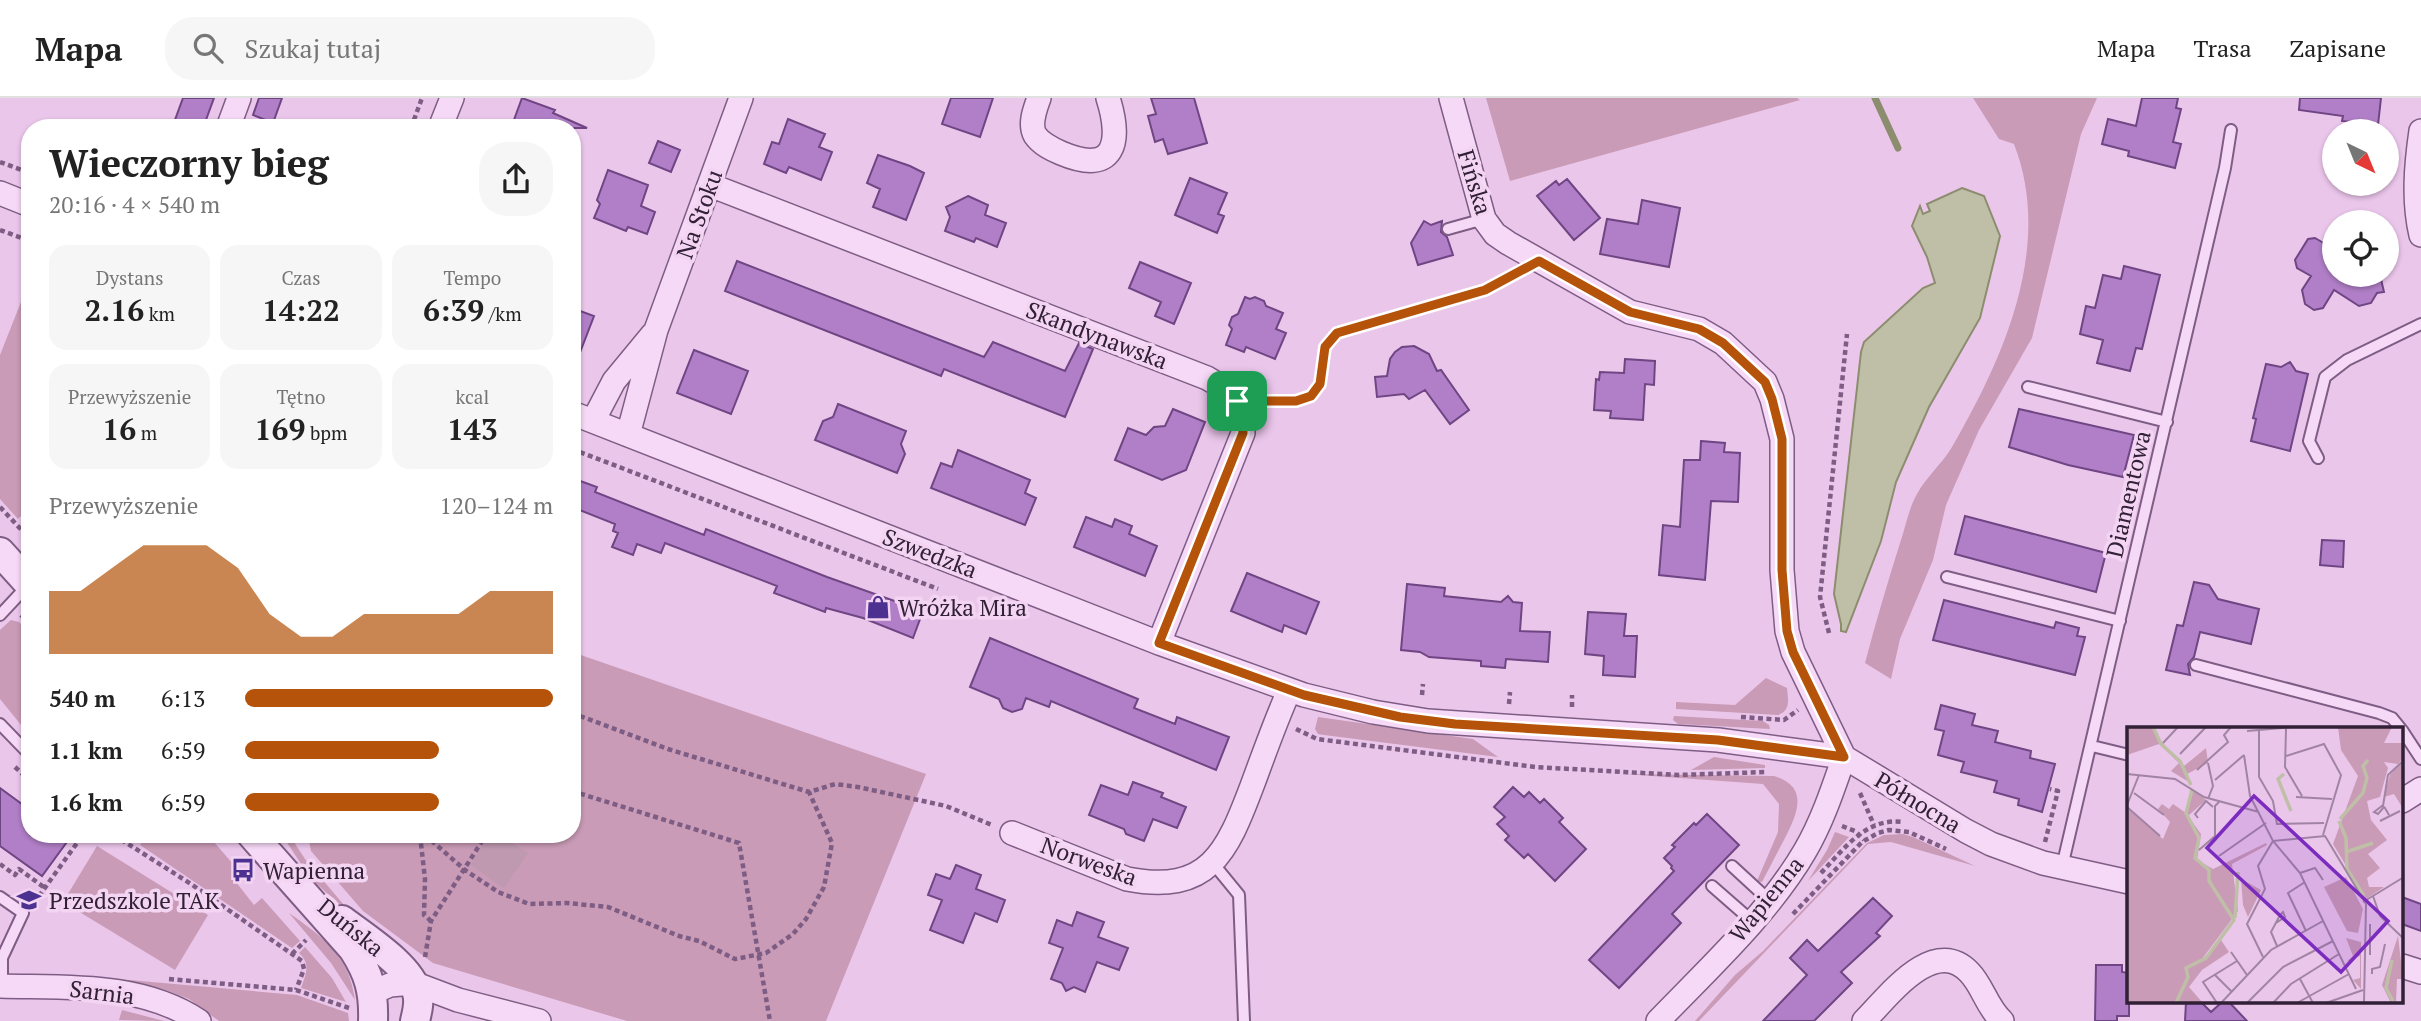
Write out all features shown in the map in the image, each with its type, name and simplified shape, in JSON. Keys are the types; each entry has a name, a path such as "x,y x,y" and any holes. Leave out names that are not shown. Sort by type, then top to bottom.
{"street":[{"path":"231,119 239,98"},
{"path":"444,119 452,98"},
{"name":"Na Stoku","path":"628,435 656,330 741,98"},
{"path":"1039,98 1033,120 1034,132 1041,142 1052,149 1082,161 1096,161 1109,153 1115,140 1108,98"},
{"name":"Fińska","path":"1451,98 1484,219 1495,234 1630,312 1699,329 1723,343 1765,382 1782,439 1782,570 1787,631 1793,652 1844,757"},
{"path":"2421,131 2416,212 2421,234"},
{"name":"Skandynawska","path":"710,186 1207,378 1226,388 1237,401"},
{"path":"0,193 21,201"},
{"name":"Na Stoku","path":"583,417 656,330"},
{"path":"1159,643 1243,433 1242,414 1237,401"},
{"name":"Szwedzka","path":"583,417 1159,643 1289,691"},
{"path":"0,552 21,575"},
{"name":"Północna","path":"1289,691 1359,709 1427,721 1718,740 1844,757 1985,841 2023,856 2127,882"},
{"name":"Norweska","path":"1013,833 1127,879 1147,883 1193,875 1222,852 1234,833 1289,691"},
{"name":"Wapienna","path":"1658,1021 1752,921 1789,876 1824,812 1844,757"},
{"path":"2404,800 2421,789"},
{"name":"Duńska","path":"259,843 353,949 365,969 373,992"},
{"name":"Duńska","path":"286,873 387,955 419,972"},
{"path":"1864,1021 1913,973 1925,964 1938,960 1950,960 1971,973 1991,1011 2002,1021"},
{"path":"2404,966 2421,972"},
{"path":"373,1021 373,992 419,972"},
{"path":"415,1021 419,972"},
{"path":"419,972 458,1000 539,1021"},
{"name":"Sarnia","path":"1,986 117,991 167,1004 199,1021"}],"lane":[{"name":"Diamentowa","path":"2062,867 2167,422 2231,130"},
{"path":"1448,229 1484,219"},
{"path":"2318,458 2309,441 2325,377 2347,360 2421,324"},
{"path":"2028,387 2167,422"},
{"path":"1947,577 2120,621"},
{"path":"0,615 21,594"},
{"path":"2196,664 2379,713 2392,718 2399,727"},
{"path":"0,724 21,746"},
{"path":"2404,734 2421,760"},
{"path":"2092,746 2127,755"},
{"path":"1212,862 1239,895 1244,1021"},
{"path":"1732,866 1770,901"},
{"path":"1712,886 1752,921"},
{"path":"0,897 23,913 2,958 1,986"}],"path":[{"path":"414,119 422,98"},
{"path":"0,162 21,170"},
{"path":"0,230 21,238"},
{"path":"1237,401 1296,401 1311,396 1320,384 1325,347 1337,333 1485,290 1539,261"},
{"path":"1829,633 1820,597 1847,334"},
{"path":"581,452 938,589"},
{"path":"0,507 21,529"},
{"path":"1423,684 1422,695 1432,697"},
{"path":"1509,704 1510,692"},
{"path":"1572,695 1572,707"},
{"path":"1501,703 1522,704"},
{"path":"1559,706 1583,708"},
{"path":"1737,717 1784,720 1799,709"},
{"path":"433,843 465,870 498,892 529,904 567,903 608,907 679,936 699,941 736,959 766,953 793,934 806,919 824,887 832,843 809,792 668,749 581,716"},
{"path":"1291,726 1317,739 1516,765 1679,775 1771,772"},
{"name":"Norweska","path":"809,792 835,784 946,806 1013,833"},
{"path":"2044,846 2058,791 2050,789"},
{"path":"581,794 739,843 770,1021"},
{"path":"1888,813 1891,830"},
{"path":"1812,883 1859,834 1874,825 1902,821 1913,825"},
{"path":"1839,825 1859,834 1864,840"},
{"path":"1788,919 1864,840 1882,831 1909,832 1949,851"},
{"path":"23,913 30,909 77,843"},
{"path":"127,843 302,961 304,969 296,990"},
{"path":"423,843 424,915 431,921"},
{"path":"419,972 431,921 481,843"},
{"path":"0,864 15,875 19,869 45,888"},
{"path":"292,954 306,940"}],"shaded area":[{"path":"1486,98 1797,98 1800,100 1510,181"},
{"path":"1973,98 2097,98 2081,134 2032,338 1979,430 1946,505 1933,560 1900,639 1891,679 1865,663 1910,511 1921,488 1952,447 1989,377 2005,340 2025,262 2028,222 2025,183 2014,144 1999,139"},
{"path":"1962,188 1984,196 2000,236 1980,318 1929,407 1896,482 1881,541 1846,632 1841,631 1834,594 1861,352 1864,342 1923,288 1935,283 1927,257 1912,226 1920,206 1923,214 1930,211 1927,204"},
{"path":"21,302 21,516 18,519 0,499 0,355"},
{"path":"11,620 21,624 21,725 0,699 0,630"},
{"path":"581,655 926,774 826,1021 627,1021 433,963 363,911 311,851 310,843 581,843"},
{"path":"1766,678 1787,688 1787,707 1778,715 1676,709 1676,702 1735,705"},
{"path":"1674,716 1763,721 1770,729 1678,724 1673,720"},
{"path":"1318,717 1473,739 1498,757 1318,734 1315,729"},
{"path":"1714,757 1765,765 1765,768 1691,770"},
{"path":"1624,774 1774,776 1793,787 1798,802 1789,829 1762,882 1757,881 1778,832 1779,804 1763,784"},
{"path":"1835,832 1849,837 1808,881 1827,850"},
{"path":"1903,834 1975,866 1891,842 1868,844 1699,1021 1695,1021 1735,975 1763,951 1867,843 1884,835"},
{"path":"215,843 239,871 232,877 254,905 262,898 300,941 292,948 140,845"},
{"path":"287,843 295,843 355,918 311,879"},
{"path":"484,843 512,843 528,853 504,888 471,865"},
{"path":"97,846 208,915 175,970 63,902"},
{"path":"289,913 324,940 341,959 352,984 355,1000 331,963"},
{"path":"305,947 332,978 346,1002 301,988 306,965 299,953"},
{"path":"118,979 297,995 348,1013 349,1021 219,1021 189,999 163,989"},
{"path":"122,1010 164,1021 119,1020"}],"building":[{"path":"183,98 214,98 206,119 175,119"},
{"path":"259,98 282,98 274,119 253,115"},
{"path":"522,98 555,110 553,113 567,119 514,119"},
{"path":"951,98 993,98 980,137 942,124"},
{"path":"1151,98 1194,98 1207,143 1168,154 1163,139 1155,142 1148,116 1156,114"},
{"path":"2142,98 2178,98 2176,108 2181,109 2173,142 2181,144 2175,168 2128,156 2129,151 2102,144 2108,119 2136,126"},
{"path":"2300,98 2381,98 2379,119 2342,119 2343,116 2299,110"},
{"path":"788,119 825,134 819,147 832,152 821,180 789,167 786,173 764,164 772,142 779,144"},
{"path":"658,141 680,150 671,172 649,163"},
{"path":"878,155 924,173 906,220 873,207 880,189 867,183"},
{"path":"608,170 648,185 641,206 655,212 647,234 628,227 626,231 594,218 600,204 597,200"},
{"path":"1190,178 1227,193 1218,214 1224,216 1217,233 1175,215"},
{"path":"1567,179 1600,218 1574,240 1537,196 1556,181 1559,185"},
{"path":"968,196 988,205 985,215 1006,223 997,247 976,238 974,242 945,231 950,217 946,207"},
{"path":"1642,200 1680,208 1669,267 1600,254 1607,219 1638,224"},
{"path":"1424,221 1431,225 1442,221 1441,232 1447,237 1453,255 1418,265 1411,243"},
{"path":"2315,238 2322,242 2322,287 2383,287 2384,292 2377,293 2371,303 2359,306 2334,290 2323,308 2314,310 2305,304 2302,290 2311,276 2297,268 2295,260 2308,239"},
{"path":"737,261 984,357 993,342 1065,371 1079,343 1093,349 1065,417 944,369 941,376 725,291"},
{"path":"1140,262 1191,283 1174,324 1155,316 1161,302 1129,288"},
{"path":"2124,266 2160,275 2142,349 2136,348 2130,371 2097,363 2103,340 2080,334 2086,306 2095,308 2103,275 2121,279"},
{"path":"1245,297 1255,297 1264,301 1266,306 1283,313 1276,329 1286,333 1275,359 1246,347 1244,352 1226,345 1232,329 1229,325 1232,317 1238,314"},
{"path":"581,311 594,316 581,350"},
{"path":"1414,346 1429,354 1437,371 1441,370 1469,410 1450,424 1425,390 1409,399 1404,394 1377,397 1375,377 1387,376 1390,359 1395,352 1402,347"},
{"path":"694,350 748,371 731,414 677,393"},
{"path":"1625,359 1655,361 1654,385 1645,384 1643,420 1610,418 1611,411 1594,410 1596,379 1599,380 1600,372 1624,373"},
{"path":"2290,362 2296,371 2308,374 2290,451 2251,441 2256,419 2253,418 2266,364 2281,367"},
{"path":"838,404 906,431 901,444 905,454 897,473 815,440 823,421 833,417"},
{"path":"1173,409 1205,422 1186,470 1162,480 1115,460 1128,428 1146,435 1154,427 1165,426"},
{"path":"2019,409 2134,435 2123,477 2068,465 2009,447"},
{"path":"1701,441 1725,443 1724,452 1740,453 1738,502 1711,501 1705,580 1659,575 1663,525 1680,527 1684,460 1700,460"},
{"path":"958,450 1030,480 1025,493 1036,498 1025,525 931,488 941,463 952,467"},
{"path":"581,481 597,487 595,492 704,535 706,529 827,577 923,611 913,638 863,618 826,608 825,612 774,593 777,586 665,543 661,553 637,544 633,555 612,547 618,533 613,531 615,524 581,511"},
{"path":"1965,516 2106,553 2096,592 1955,554"},
{"path":"1086,517 1112,527 1115,519 1132,526 1129,534 1157,546 1145,576 1074,547"},
{"path":"2322,540 2344,541 2343,567 2320,565"},
{"path":"1247,573 1319,602 1306,634 1284,625 1282,632 1231,611"},
{"path":"2194,582 2209,585 2218,599 2259,609 2251,644 2200,632 2194,657 2188,664 2190,675 2166,670 2177,625 2183,626"},
{"path":"1407,584 1445,588 1444,596 1501,602 1508,596 1513,602 1522,603 1520,631 1550,632 1548,662 1506,659 1505,668 1481,666 1481,661 1429,657 1420,652 1401,650"},
{"path":"1944,600 2054,628 2056,622 2079,628 2077,636 2085,637 2075,675 1933,640"},
{"path":"1588,612 1626,614 1624,636 1637,636 1635,677 1603,675 1604,656 1585,654"},
{"path":"990,638 1138,699 1134,708 1175,724 1177,717 1229,737 1216,770 1051,701 1049,707 1026,698 1022,709 1012,712 1003,708 999,699 970,687"},
{"path":"1941,705 1975,714 1972,725 1998,731 1995,742 2031,751 2030,758 2055,764 2042,812 2018,805 2019,799 1994,792 1997,781 1961,772 1964,762 1938,755 1944,731 1935,729"},
{"path":"1133,782 1163,793 1161,797 1186,807 1177,828 1153,819 1144,841 1126,834 1124,829 1089,815 1101,785 1128,795"},
{"path":"1513,787 1524,797 1529,792 1540,803 1544,799 1563,818 1559,822 1586,849 1555,881 1528,854 1524,858 1505,840 1509,836 1497,824 1505,817 1494,807"},
{"path":"0,788 21,803 21,843 66,843 42,876 0,846"},
{"path":"1707,814 1739,845 1672,914 1681,923 1619,988 1589,960 1674,871 1664,858 1675,847 1672,845"},
{"path":"956,865 981,875 976,889 1005,900 997,922 975,913 963,943 930,930 942,900 928,895 936,874 950,879"},
{"path":"1873,898 1892,916 1876,933 1880,936 1841,972 1852,983 1814,1021 1763,1021 1807,975 1790,958 1807,940 1818,951"},
{"path":"2404,898 2421,904 2421,931 2404,925"},
{"path":"1077,912 1104,922 1098,937 1128,948 1119,970 1097,962 1085,992 1074,987 1066,991 1062,983 1051,979 1063,948 1049,943 1057,920 1072,926"},
{"path":"2096,965 2122,965 2122,972 2127,973 2129,1016 2117,1016 2117,1021 2095,1021"},
{"path":"2186,1004 2203,1004 2211,1012 2220,1004 2231,1004 2247,1021 2185,1021"}],"waterway":[{"path":"1875,98 1898,148"}],"place":[{"name":"Wróżka Mira","path":"878,607"},
{"name":"Wapienna","path":"243,870"},
{"name":"Przedszkole TAK","path":"29,900"}],"route":[{"path":"1539,261 1630,312 1699,329 1723,343 1765,382 1772,399 1782,439 1782,570 1787,631 1793,652 1844,757 1718,740 1455,724 1400,717 1304,695 1159,643 1243,433 1242,414 1237,401 1296,401 1311,396 1320,384 1325,347 1337,333 1485,290 1539,261"}]}
